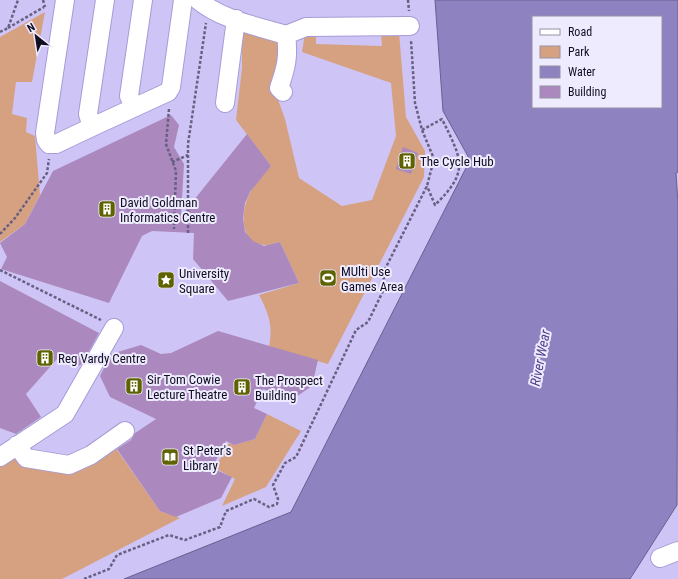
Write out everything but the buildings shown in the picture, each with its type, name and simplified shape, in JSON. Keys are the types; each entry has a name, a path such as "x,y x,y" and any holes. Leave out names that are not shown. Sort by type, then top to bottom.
{"lane":[{"path":"65,0 45,133 46,140 52,145 168,92 171,87 183,0"},
{"path":"92,127 88,114 105,0"},
{"path":"134,108 129,96 143,0"},
{"path":"203,4 236,20 286,35 306,27 410,26"},
{"path":"225,103 236,20"},
{"path":"283,92 278,88 287,66 288,48 286,35"},
{"path":"0,457 65,414 107,324"},
{"path":"17,445 26,458 69,465 91,455 125,432"},
{"path":"660,558 678,551"}],"path":[{"path":"8,28 18,0"},
{"path":"84,579 110,569 117,555 169,536 185,540 220,527 226,511 254,499 269,507 277,504 278,499 273,485 285,463 296,457 356,330 368,322 385,287 382,273 427,186 434,159 422,130 415,103 408,0"},
{"path":"188,233 188,144 203,4"},
{"path":"0,32 44,7"},
{"path":"169,106 166,144 176,171 174,229"},
{"path":"422,130 442,120 459,152 460,171 450,190 435,205 427,186"},
{"path":"0,234 15,218 47,172 52,145"},
{"path":"172,162 188,155"},
{"path":"0,270 107,324"}],"green space":[{"path":"45,12 32,82 16,82 12,114 27,118 26,132 35,136 40,195 25,224 0,242 0,37"},
{"path":"246,26 272,35 283,48 272,83 285,119 299,178 342,206 372,200 396,136 391,83 302,52 306,27 316,27 316,44 382,46 381,34 399,32 406,117 425,151 424,177 328,364 269,347 271,332 269,320 259,295 299,283 280,242 270,245 256,243 250,239 244,225 245,208 250,193 257,182 271,166 236,120 242,68 242,33"},
{"path":"267,414 301,431 266,487 222,506 235,479 215,468 229,443 234,445 255,439"},
{"path":"115,447 160,511 180,518 62,579 0,579 0,453 69,465"}],"water":[{"name":"River Wear","path":"435,0 678,0 678,172 676,173 678,203 677,505 630,579 124,579 291,512 470,160 443,111"}],"place":[{"name":"The Cycle Hub","path":"407,161"},
{"name":"David Goldman Informatics Centre","path":"107,209"},
{"name":"MUlti Use Games Area","path":"328,278"},
{"name":"University Square","path":"166,280"},
{"name":"Reg Vardy Centre","path":"45,358"},
{"name":"Sir Tom Cowie Lecture Theatre","path":"134,386"},
{"name":"The Prospect Building","path":"242,387"},
{"name":"St Peter's Library","path":"170,457"}]}
